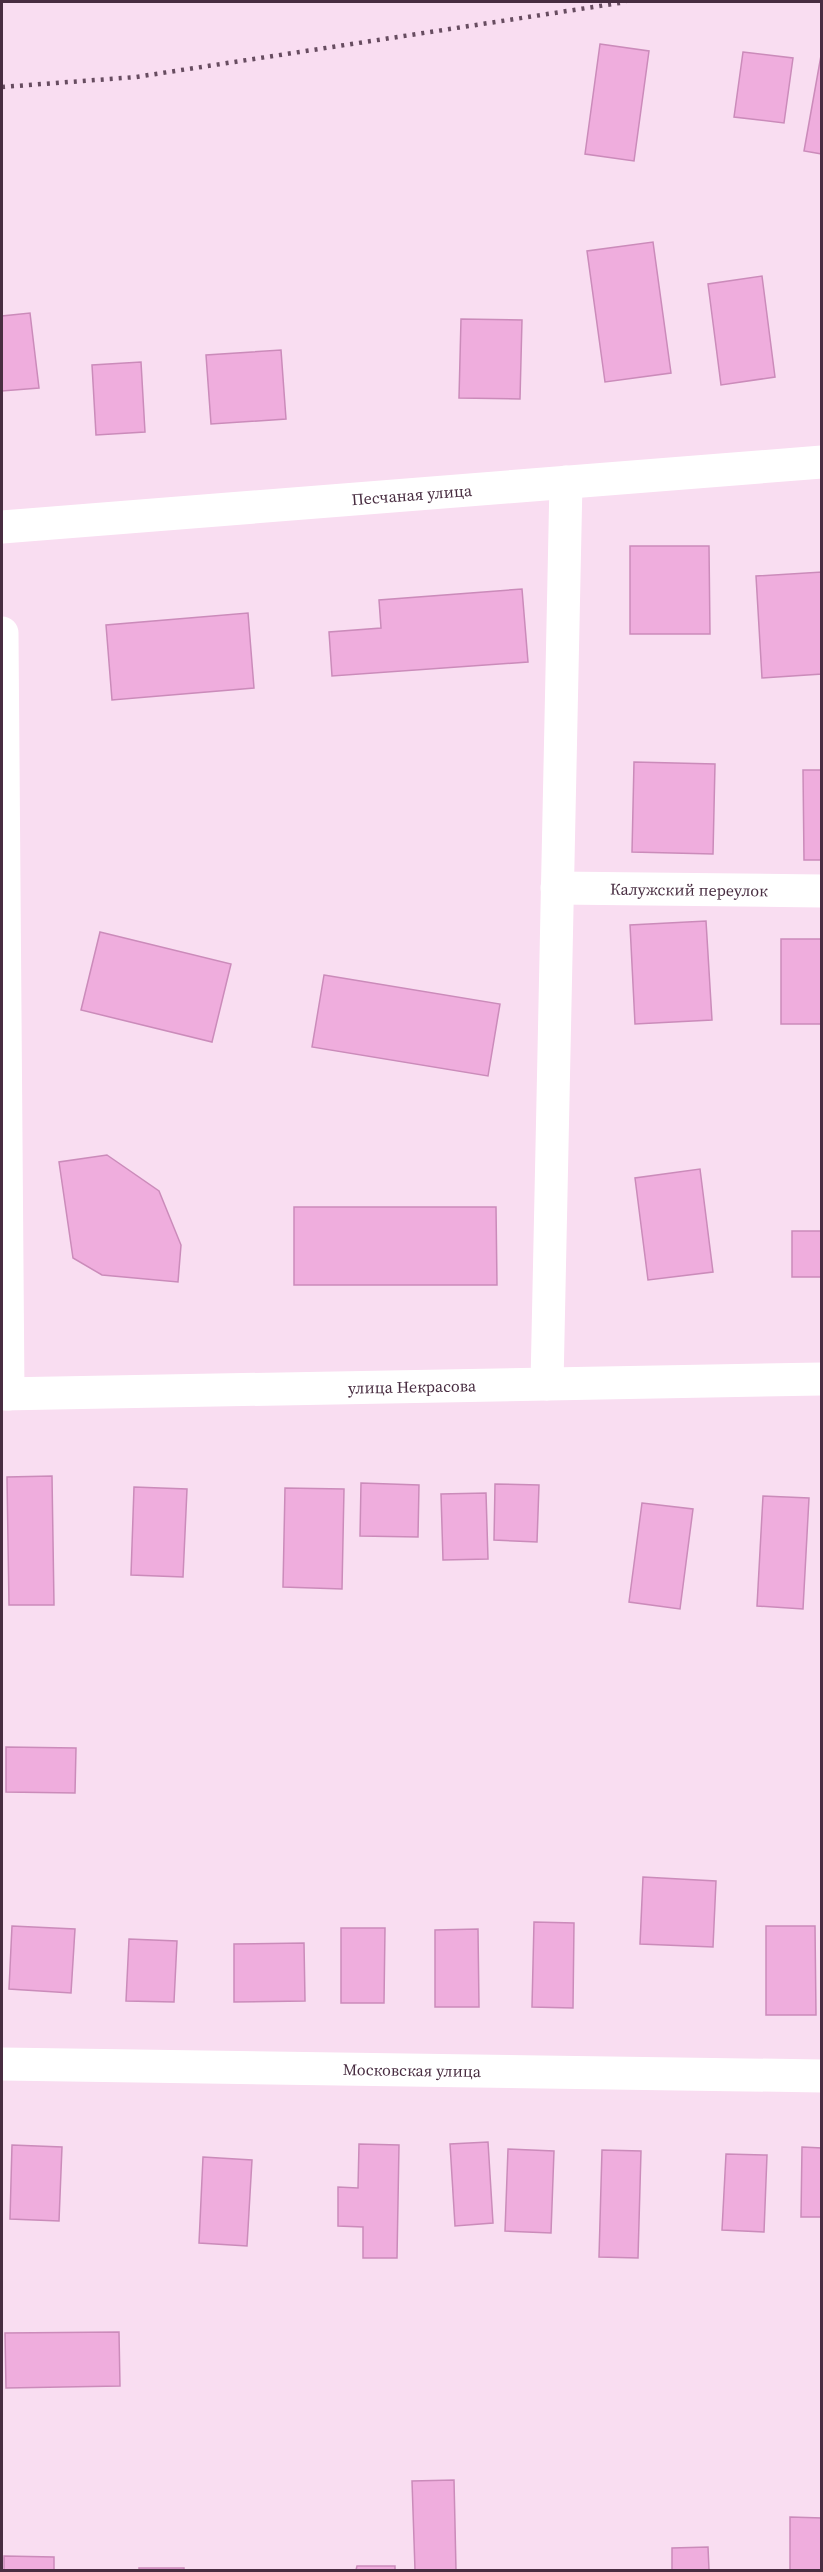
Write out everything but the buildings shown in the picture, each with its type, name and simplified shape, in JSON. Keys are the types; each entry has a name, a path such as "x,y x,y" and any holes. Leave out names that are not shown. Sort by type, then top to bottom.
{"street":[{"name":"Песчаная улица","path":"2,528 822,462"},
{"path":"547,1384 566,482"},
{"path":"2,633 5,1394"},
{"name":"Калужский переулок","path":"557,888 822,891"},
{"name":"улица Некрасова","path":"5,1394 822,1379"},
{"name":"Московская улица","path":"2,2064 822,2076"}],"railway":[{"path":"2,87 136,77 626,2"}]}
